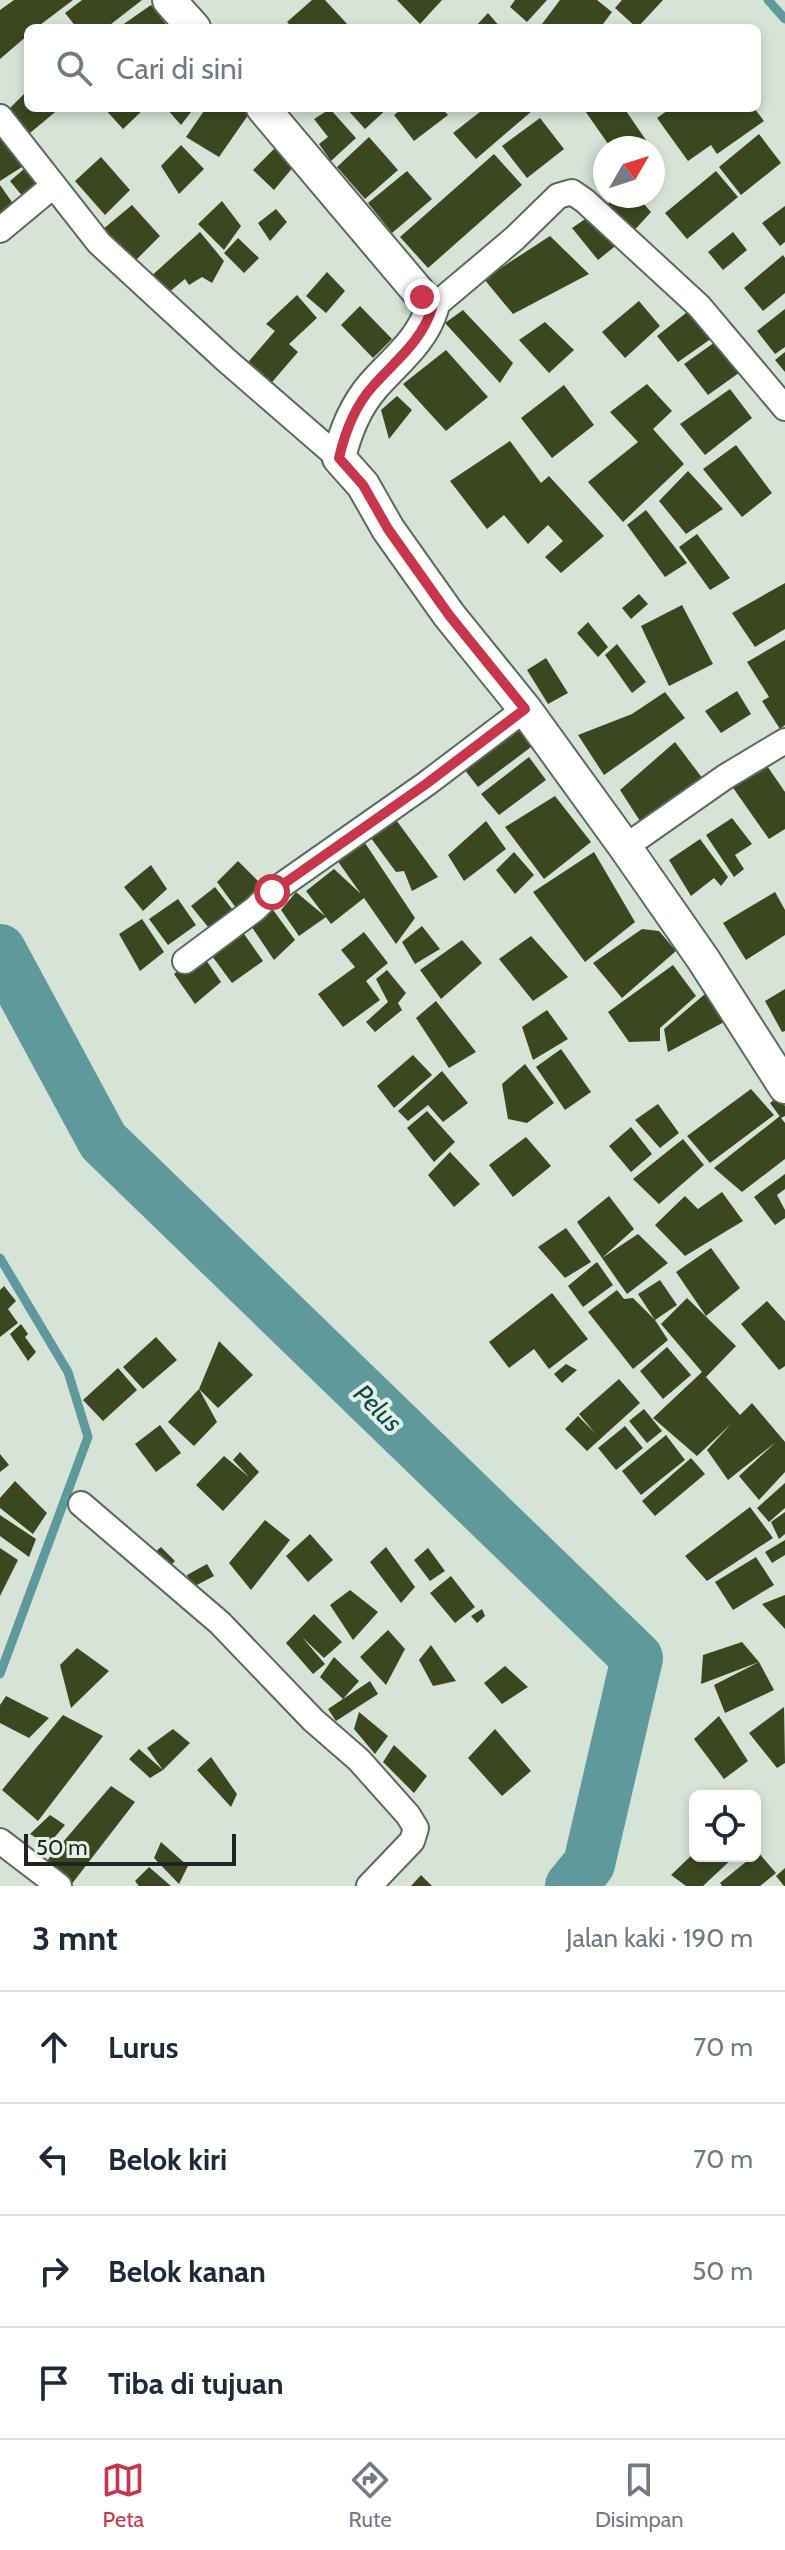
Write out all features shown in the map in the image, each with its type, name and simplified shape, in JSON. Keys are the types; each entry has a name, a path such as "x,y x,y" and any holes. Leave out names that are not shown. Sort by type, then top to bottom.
{"street":[{"path":"169,0 190,24"},
{"path":"266,112 432,308"},
{"path":"0,117 99,243 226,360 339,458 363,485 388,529 449,615 525,709 625,847 703,959 785,1087"},
{"path":"0,230 53,186"},
{"path":"339,458 345,433 356,410 371,389 417,340 427,326 432,308 515,238 558,196 572,192 699,306 785,408"},
{"path":"185,961 255,909 272,892 426,784 525,709"},
{"path":"625,847 725,777 785,741"},
{"path":"81,1504 220,1623 313,1720 359,1760 408,1815 416,1828 412,1841 369,1886"},
{"path":"0,1841 59,1886"}],"building":[{"path":"14,0 73,0 41,24 24,24 24,38 0,59 0,10"},
{"path":"82,0 142,0 111,24 74,24 65,13"},
{"path":"312,0 325,0 347,24 289,24 287,22"},
{"path":"397,0 442,0 420,24"},
{"path":"515,0 547,0 527,22 510,7"},
{"path":"560,0 597,0 612,12 603,24 542,24"},
{"path":"622,0 663,0 641,24 633,24 615,8"},
{"path":"151,5 166,24 124,24"},
{"path":"488,13 498,24 478,24"},
{"path":"24,94 24,112 55,112 24,138 4,114"},
{"path":"108,112 141,112 123,129"},
{"path":"170,112 191,112 181,125"},
{"path":"203,112 250,112 219,157 186,137"},
{"path":"325,112 333,112 356,138 331,161 319,144 328,137 314,119"},
{"path":"350,112 384,112 365,129"},
{"path":"398,112 445,112 448,115 414,141 394,115"},
{"path":"480,112 531,112 476,159 453,133"},
{"path":"586,112 627,112 643,136 603,136"},
{"path":"665,112 757,112 764,121 717,154 711,145 688,161 657,118"},
{"path":"540,118 564,149 527,178 502,146"},
{"path":"759,134 781,163 741,195 719,167"},
{"path":"5,137 22,167 0,181 0,140"},
{"path":"369,137 398,170 365,199 337,167"},
{"path":"284,139 300,159 274,190 253,170"},
{"path":"181,145 204,169 179,194 161,166"},
{"path":"494,154 522,185 428,268 400,237"},
{"path":"101,157 130,190 105,215 75,181"},
{"path":"30,164 48,186 28,203 10,181"},
{"path":"407,171 432,199 392,233 368,203"},
{"path":"716,171 738,197 687,239 665,213"},
{"path":"0,185 19,212 0,226"},
{"path":"222,201 241,226 224,250 198,224"},
{"path":"132,205 160,236 131,265 102,230"},
{"path":"785,206 785,242 780,246 762,223"},
{"path":"603,208 648,208 651,212 629,236"},
{"path":"276,209 287,222 270,241 258,223"},
{"path":"594,213 619,243 598,260 572,228"},
{"path":"200,232 224,261 212,283 202,277 189,285 185,279 162,298 148,279"},
{"path":"733,232 747,250 723,270 708,252"},
{"path":"550,236 589,274 513,314 484,279"},
{"path":"238,238 259,258 244,273 224,253"},
{"path":"783,255 785,293 763,311 744,288"},
{"path":"327,272 345,291 326,313 306,296"},
{"path":"297,295 317,318 289,344 298,352 267,388 243,368 275,331 266,324"},
{"path":"639,301 660,326 625,358 602,332"},
{"path":"360,306 392,339 373,358 341,325"},
{"path":"691,309 715,336 678,362 657,336"},
{"path":"785,309 785,347 775,354 757,331"},
{"path":"463,310 513,363 500,383 445,323"},
{"path":"545,322 574,350 549,373 519,340"},
{"path":"718,340 743,370 708,395 684,364"},
{"path":"446,350 488,397 446,431 403,384"},
{"path":"785,352 785,372 775,360"},
{"path":"647,384 672,411 653,429 684,464 623,522 588,482 638,442 610,412"},
{"path":"564,385 594,425 552,458 521,418"},
{"path":"730,389 752,418 705,455 680,424"},
{"path":"397,396 412,410 389,439 381,410"},
{"path":"510,441 541,483 549,476 604,536 561,573 545,557 563,541 548,525 528,544 504,515 487,529 450,481"},
{"path":"736,445 772,493 742,517 703,469"},
{"path":"688,471 723,509 686,534 659,501"},
{"path":"646,510 687,563 665,577 627,525"},
{"path":"697,534 730,578 710,590 679,547"},
{"path":"785,583 785,629 755,647 732,613"},
{"path":"639,594 648,604 631,619 622,608"},
{"path":"682,605 713,664 669,686 641,626"},
{"path":"588,622 608,647 598,657 577,633"},
{"path":"785,640 785,725 780,729 762,701 769,697 747,662"},
{"path":"617,644 646,682 632,693 605,655"},
{"path":"546,658 568,693 548,704 527,670"},
{"path":"737,691 751,714 721,733 705,711"},
{"path":"665,692 685,718 604,775 578,735 632,714"},
{"path":"520,715 539,741 478,787 464,769"},
{"path":"675,742 703,779 640,821 620,790"},
{"path":"529,757 546,780 499,815 481,794"},
{"path":"763,760 785,792 785,829 769,839 729,782"},
{"path":"555,796 591,842 544,879 505,827"},
{"path":"391,813 438,877 412,891 404,871 396,872 365,830"},
{"path":"732,818 752,844 735,855 744,869 734,877 706,835"},
{"path":"486,821 506,849 464,881 448,855"},
{"path":"359,834 415,918 396,944 364,898 331,924 306,891 334,869 361,894 332,853"},
{"path":"700,839 728,877 721,886 714,878 691,896 669,860"},
{"path":"514,852 534,875 515,894 496,870"},
{"path":"594,852 635,922 585,962 533,892"},
{"path":"238,861 266,889 239,912 217,882"},
{"path":"151,865 167,889 143,911 124,887"},
{"path":"215,887 236,914 213,933 191,906"},
{"path":"296,892 326,917 299,936 281,910"},
{"path":"775,892 785,910 785,935 746,960 723,923"},
{"path":"178,899 196,925 168,945 149,919"},
{"path":"268,903 295,940 274,960 247,920"},
{"path":"142,919 164,952 140,971 119,934"},
{"path":"422,926 440,949 415,964 402,942"},
{"path":"642,929 659,931 676,951 622,998 593,963"},
{"path":"364,932 388,963 366,981 380,1000 343,1027 318,994 355,967 341,950"},
{"path":"244,934 263,961 232,983 212,956"},
{"path":"531,936 568,977 533,1001 499,959"},
{"path":"462,940 482,963 441,999 420,970"},
{"path":"202,954 221,982 195,1004 174,974"},
{"path":"673,965 696,996 660,1028 660,1041 629,1042 608,1012"},
{"path":"387,970 406,993 398,1003 402,1010 375,1032 366,1022 388,1002 376,979"},
{"path":"785,989 785,1031 782,1032 765,1001"},
{"path":"705,994 726,1021 668,1052 664,1029"},
{"path":"436,1001 476,1052 449,1068 416,1018"},
{"path":"547,1010 568,1039 533,1060 522,1027"},
{"path":"561,1049 591,1092 565,1110 536,1067"},
{"path":"413,1055 432,1075 394,1108 377,1086"},
{"path":"525,1064 554,1103 527,1123 508,1119 502,1084"},
{"path":"442,1071 468,1103 443,1122 428,1105 408,1121 398,1111"},
{"path":"751,1089 774,1115 710,1163 687,1136"},
{"path":"778,1097 785,1106 785,1116 781,1118 785,1123 785,1159 742,1192 714,1168 780,1116 770,1103"},
{"path":"658,1104 679,1133 660,1148 635,1120"},
{"path":"427,1111 455,1142 434,1162 407,1128"},
{"path":"631,1127 652,1154 631,1172 609,1146"},
{"path":"526,1137 551,1166 513,1197 489,1165"},
{"path":"683,1139 704,1165 659,1204 633,1179"},
{"path":"450,1152 480,1184 454,1207 428,1175"},
{"path":"785,1174 785,1189 777,1195 785,1210 785,1218 775,1225 754,1197"},
{"path":"722,1192 743,1221 685,1256 655,1225 685,1196 698,1209"},
{"path":"609,1196 634,1229 602,1258 577,1222"},
{"path":"566,1228 591,1262 565,1278 538,1247"},
{"path":"638,1234 668,1263 627,1294 602,1258"},
{"path":"711,1248 740,1288 706,1316 676,1272"},
{"path":"597,1262 613,1285 583,1307 568,1286"},
{"path":"660,1280 677,1305 655,1320 638,1294"},
{"path":"4,1286 16,1301 8,1309 18,1323 0,1337 0,1290"},
{"path":"617,1290 624,1299 633,1298 655,1320 668,1340 633,1369 588,1312"},
{"path":"552,1293 588,1339 549,1369 534,1349 509,1368 489,1342"},
{"path":"687,1298 736,1346 706,1377 740,1415 752,1403 785,1442 785,1472 759,1500 739,1476 776,1442 728,1480 707,1450 731,1424 697,1456 653,1418 702,1372 661,1324"},
{"path":"767,1301 785,1321 785,1366 779,1370 741,1324"},
{"path":"21,1324 28,1334 25,1337 36,1352 28,1361 10,1334"},
{"path":"156,1337 177,1360 143,1389 123,1367"},
{"path":"219,1341 253,1375 218,1408 199,1389"},
{"path":"667,1347 691,1375 663,1399 640,1371"},
{"path":"566,1364 577,1370 562,1383 554,1374"},
{"path":"118,1368 137,1390 103,1421 83,1400"},
{"path":"619,1379 640,1403 587,1451 565,1429 578,1416 595,1433 579,1414"},
{"path":"199,1389 217,1422 194,1446 168,1422"},
{"path":"644,1409 662,1431 647,1443 629,1421"},
{"path":"160,1425 181,1453 156,1472 135,1444"},
{"path":"625,1426 643,1448 616,1470 598,1448"},
{"path":"666,1435 685,1460 641,1495 622,1471"},
{"path":"240,1452 259,1472 223,1511 196,1485 224,1456 249,1477 233,1460"},
{"path":"0,1454 9,1465 0,1472"},
{"path":"691,1458 705,1474 655,1516 642,1501"},
{"path":"15,1481 47,1513 33,1534 0,1508 0,1498"},
{"path":"785,1483 785,1508 769,1522 757,1508"},
{"path":"750,1507 773,1538 707,1581 685,1556"},
{"path":"785,1512 785,1534 779,1539 771,1522"},
{"path":"0,1515 36,1539 29,1557 0,1536"},
{"path":"265,1520 290,1540 251,1590 229,1563"},
{"path":"310,1534 333,1560 308,1582 286,1556"},
{"path":"785,1540 785,1555 772,1563 765,1552"},
{"path":"161,1547 175,1561 169,1567 154,1553"},
{"path":"386,1547 415,1587 401,1603 370,1562"},
{"path":"0,1548 18,1560 0,1596"},
{"path":"428,1548 445,1571 430,1581 414,1560"},
{"path":"756,1557 774,1585 733,1610 715,1582"},
{"path":"207,1564 214,1576 193,1587 187,1575"},
{"path":"451,1576 475,1607 455,1623 430,1593"},
{"path":"350,1590 378,1612 353,1640 330,1605"},
{"path":"785,1595 785,1629 762,1604"},
{"path":"482,1609 485,1616 477,1623 471,1616"},
{"path":"314,1614 342,1642 324,1658 302,1637 325,1664 313,1674 286,1643"},
{"path":"388,1630 405,1649 386,1685 360,1657"},
{"path":"742,1642 759,1662 701,1684 703,1655"},
{"path":"431,1645 456,1681 433,1686 419,1660"},
{"path":"77,1648 109,1671 71,1708 60,1665"},
{"path":"334,1657 359,1681 343,1699 320,1677"},
{"path":"759,1662 774,1690 725,1713 714,1685"},
{"path":"505,1666 528,1687 502,1704 484,1683"},
{"path":"370,1681 378,1694 336,1721 328,1709"},
{"path":"6,1696 49,1718 29,1738 0,1723 0,1705"},
{"path":"784,1707 785,1763 777,1768 749,1733"},
{"path":"359,1712 388,1736 375,1754 354,1729"},
{"path":"63,1715 103,1736 38,1821 2,1790"},
{"path":"719,1716 748,1761 724,1779 694,1739"},
{"path":"173,1729 190,1743 163,1770 147,1748"},
{"path":"495,1729 531,1771 502,1796 468,1758"},
{"path":"394,1745 427,1776 414,1793 383,1762"},
{"path":"139,1749 163,1770 150,1778 129,1759"},
{"path":"211,1757 237,1794 231,1807 197,1770"},
{"path":"111,1786 135,1802 71,1885 45,1863"},
{"path":"50,1815 65,1825 48,1845 30,1834"},
{"path":"161,1842 188,1866 179,1884 154,1858"},
{"path":"761,1856 776,1873 760,1886 722,1886 720,1883 746,1862 761,1862"},
{"path":"689,1858 689,1862 729,1862 703,1886 686,1886 671,1875"},
{"path":"149,1867 171,1886 139,1886 135,1881"},
{"path":"785,1868 785,1886 784,1886 776,1876"},
{"path":"421,1875 432,1886 411,1886"}],"waterway":[{"path":"768,0 785,19"},
{"name":"Pelus","path":"0,950 103,1141 637,1658 589,1864 571,1886"},
{"path":"0,1258 68,1372 88,1437 0,1674"}],"route":[{"path":"272,892 426,784 525,709 449,615 388,529 363,485 339,458 345,433 356,410 427,326 432,308 422,297"}]}
